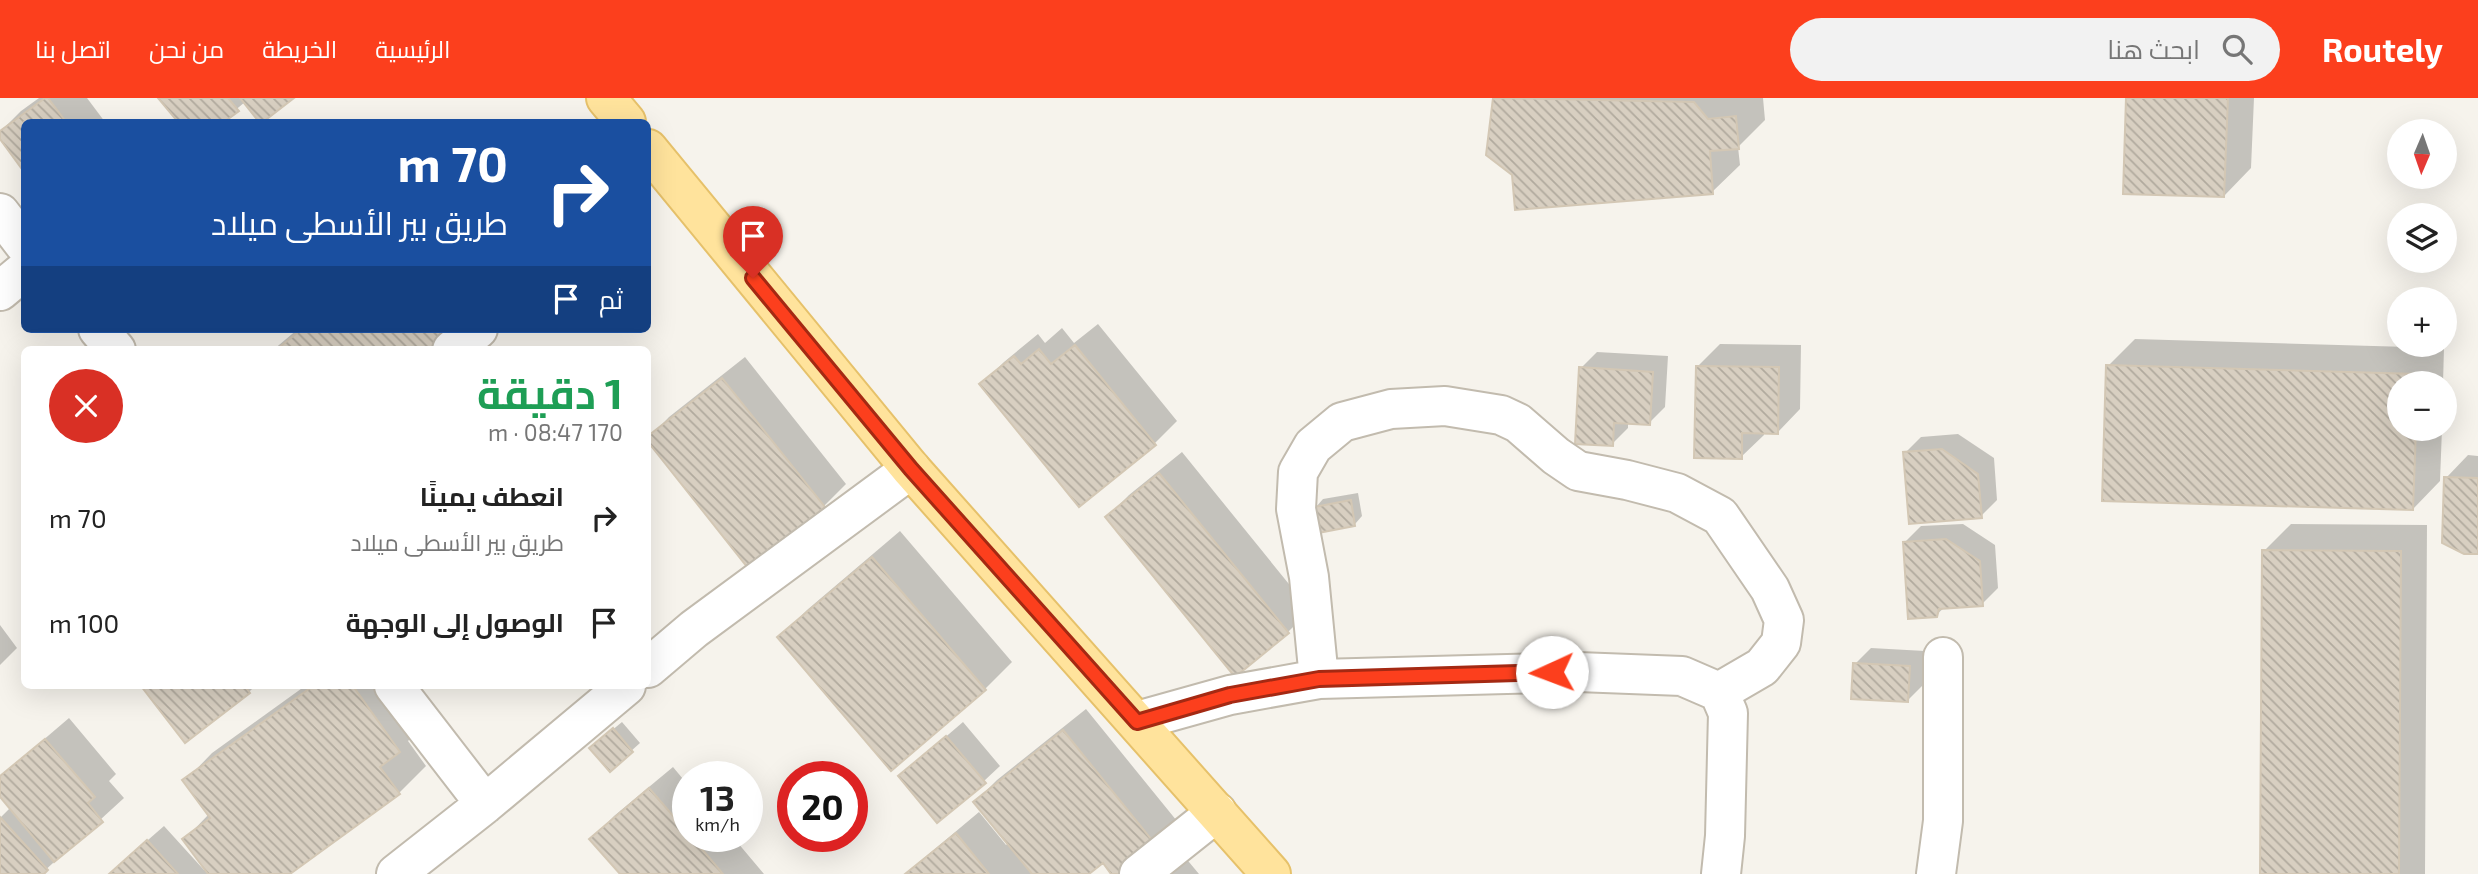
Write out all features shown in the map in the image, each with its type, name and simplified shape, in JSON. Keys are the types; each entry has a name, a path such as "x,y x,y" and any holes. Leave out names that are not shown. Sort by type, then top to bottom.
{"main road":[{"path":"606,98 624,119"},
{"path":"654,169 911,469 1271,874"}],"street":[{"path":"0,214 21,240"},
{"path":"0,291 21,274"},
{"path":"458,346 473,333"},
{"path":"1319,679 1309,577 1296,509 1298,472 1313,446 1342,422 1391,409 1445,406 1501,415 1518,423 1578,471 1677,493 1720,516 1770,589 1784,620 1781,643 1762,667 1718,692"},
{"path":"651,665 694,629 911,469"},
{"path":"1936,874 1943,821 1943,657"},
{"path":"1137,722 1230,695 1319,679 1578,671 1682,676 1718,692 1728,713 1725,836 1721,874"},
{"path":"396,689 485,804"},
{"path":"396,874 485,804 622,689"},
{"path":"1139,874 1217,811"}],"building":[{"path":"45,98 48,98 64,119 21,119 21,168 0,139 0,131"},
{"path":"158,98 228,98 239,111 228,119 176,119"},
{"path":"240,98 294,98 267,119 257,119"},
{"path":"1493,98 1694,102 1708,119 1736,116 1739,149 1710,151 1713,194 1515,210 1512,175 1486,155"},
{"path":"2126,98 2228,98 2224,197 2123,194"},
{"path":"297,333 458,333 442,346 281,346"},
{"path":"1075,345 1156,445 1079,507 979,384 1014,356 1021,364 1039,349 1051,364"},
{"path":"2106,365 2387,373 2387,441 2416,441 2413,510 2102,501"},
{"path":"1696,366 1779,367 1778,434 1742,433 1742,459 1694,458"},
{"path":"1579,367 1653,372 1650,425 1614,423 1613,446 1575,444"},
{"path":"722,378 825,507 748,568 651,446 651,434"},
{"path":"1942,449 1978,474 1982,518 1909,524 1903,452"},
{"path":"1159,473 1289,633 1235,677 1105,517"},
{"path":"2444,477 2478,478 2478,554 2464,554 2442,543"},
{"path":"1351,500 1355,526 1318,533 1314,507"},
{"path":"1946,539 1980,561 1983,606 1939,609 1937,617 1908,619 1903,542"},
{"path":"2262,550 2401,551 2399,874 2260,874"},
{"path":"872,557 986,690 891,771 777,637"},
{"path":"1853,663 1910,666 1908,702 1851,699"},
{"path":"143,689 247,689 250,693 185,743"},
{"path":"309,689 355,689 400,752 380,767 400,794 290,874 208,874 182,839 210,818 182,780"},
{"path":"613,728 633,752 610,772 589,748"},
{"path":"1063,730 1160,850 1130,874 1111,874 1103,863 1089,874 1032,874 973,802"},
{"path":"946,736 986,783 937,823 898,776"},
{"path":"45,739 95,797 88,803 103,822 54,862 0,797 0,776"},
{"path":"649,788 672,815 672,852 704,852 723,874 620,874 589,839"},
{"path":"0,817 48,870 44,874 0,874"},
{"path":"956,833 989,874 905,874"},
{"path":"147,840 178,874 109,874"}],"route":[{"path":"753,278 911,469 1137,722 1230,695 1319,679 1552,672"}]}
